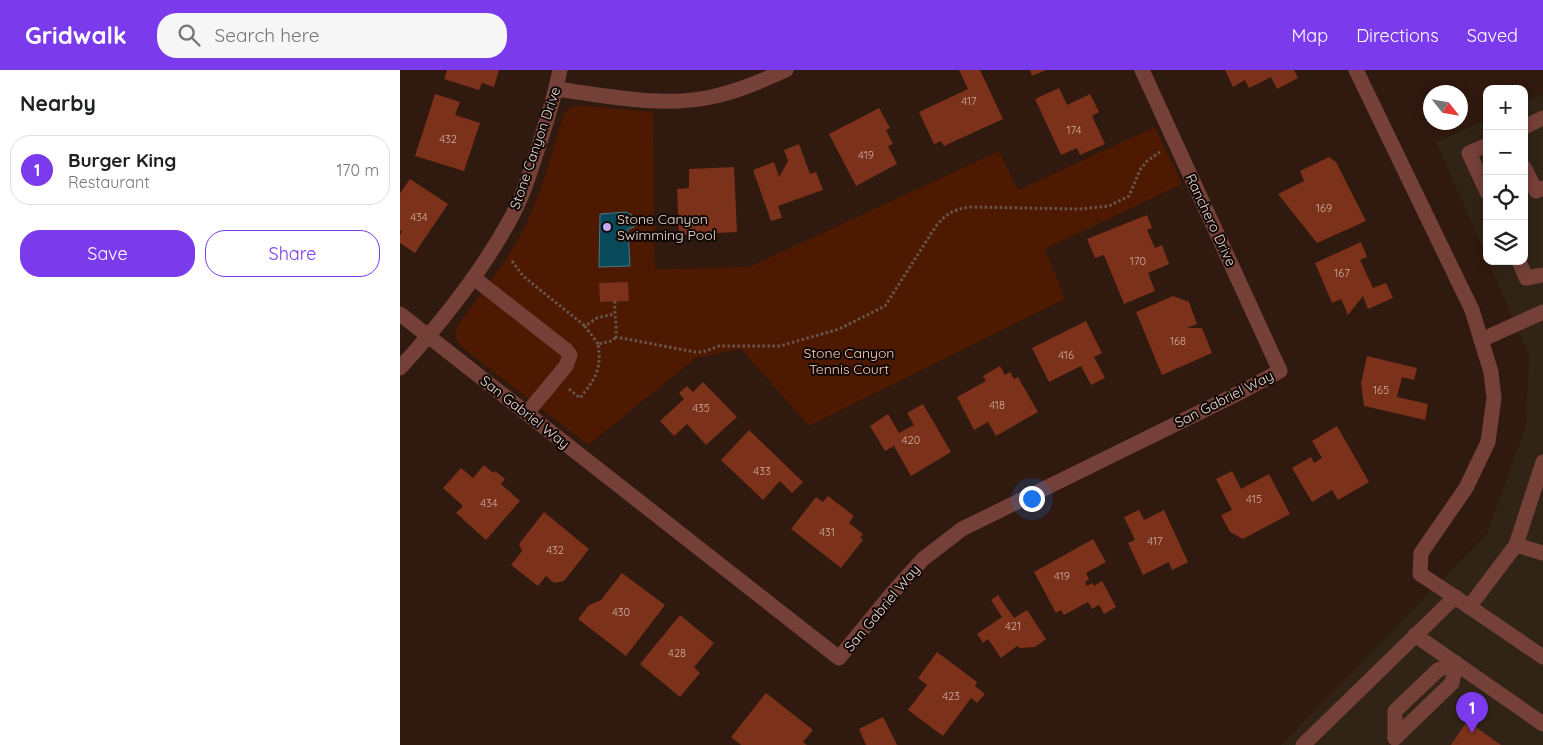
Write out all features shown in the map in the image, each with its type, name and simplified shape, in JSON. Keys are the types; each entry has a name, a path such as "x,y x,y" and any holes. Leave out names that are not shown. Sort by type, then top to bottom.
{"street":[{"name":"Stone Canyon Drive","path":"400,368 429,336 474,278 512,216 527,182 556,89 560,70"},
{"path":"556,89 658,101 704,98 745,88 786,70"},
{"name":"Ranchero Drive","path":"1142,70 1280,371"},
{"path":"1356,70 1472,310 1491,372 1494,398 1488,442 1466,488 1421,552 1420,574 1543,657"},
{"path":"1528,125 1543,118"},
{"path":"1483,147 1469,153 1483,183"},
{"path":"1528,175 1536,191 1543,188"},
{"path":"1521,265 1526,278 1543,275"},
{"path":"474,278 570,355 566,366 527,413"},
{"path":"1481,340 1543,312"},
{"name":"San Gabriel Way","path":"400,314 839,658 923,559 962,529 1280,371"},
{"path":"1469,607 1516,545 1543,462"},
{"path":"1516,545 1543,553"},
{"path":"1303,745 1454,598"},
{"path":"1415,635 1543,724"},
{"path":"1400,742 1452,683 1456,663"}],"path":[{"path":"616,337 703,352 720,346 780,346 839,329 888,303 936,226 950,212 958,208 970,207 1080,210 1109,206 1128,196 1140,170 1147,161 1160,152"},
{"path":"512,262 523,276 585,326 598,344 600,359 593,381 580,398 566,388"},
{"path":"598,344 612,341 616,337 615,301"},
{"path":"585,326 597,318 614,314"}],"shaded area":[{"path":"1543,94 1543,745 1281,745 1487,534 1526,426 1529,355 1490,265 1528,265 1528,101"},
{"path":"1483,122 1483,248 1436,142 1468,130 1468,128"}],"green space":[{"name":"Stone Canyon Tennis Court","path":"575,105 653,112 655,269 749,267 999,151 1018,190 1155,127 1182,184 1045,249 1065,299 809,426 741,349 696,358 588,445 463,348 457,341 456,336 457,326 504,263 525,227 542,186 564,113"}],"water":[{"path":"626,212 635,219 634,227 628,229 630,266 599,267 600,214"}],"building":[{"path":"447,70 499,70 494,87 482,83 479,90 444,79"},
{"path":"959,70 980,70 1003,119 944,146 941,141 934,144 919,112 968,89"},
{"path":"1030,70 1046,70 1032,76"},
{"path":"1225,70 1294,70 1298,78 1277,89 1271,77 1249,88 1245,80 1233,87"},
{"path":"1059,88 1067,105 1090,94 1099,112 1092,116 1105,144 1080,155 1077,148 1061,155 1035,99"},
{"path":"435,94 460,102 455,115 480,123 464,171 415,156"},
{"path":"879,108 890,128 886,130 893,144 888,146 897,164 856,186 829,134"},
{"path":"799,144 810,174 816,172 823,190 778,206 782,218 771,221 753,170 774,162 779,177 788,161 784,150"},
{"path":"1329,157 1336,162 1366,221 1317,243 1278,194 1304,181 1300,171"},
{"path":"734,167 737,232 679,235 677,189 689,188 689,169"},
{"path":"410,179 448,204 415,253 400,243 402,231 400,230 400,193"},
{"path":"1147,215 1152,228 1147,230 1155,248 1162,245 1169,264 1148,273 1155,291 1124,304 1104,255 1095,258 1087,239"},
{"path":"1361,242 1367,257 1360,260 1373,288 1386,283 1393,298 1368,309 1363,296 1348,315 1341,299 1332,303 1315,263"},
{"path":"628,282 629,301 600,302 599,283"},
{"path":"1173,296 1189,302 1197,324 1187,328 1202,328 1212,353 1162,375 1136,312"},
{"path":"1086,321 1102,353 1094,357 1105,378 1091,385 1081,366 1049,382 1032,348"},
{"path":"1367,356 1417,368 1414,380 1402,377 1397,397 1428,404 1425,420 1364,406 1361,383"},
{"path":"1000,366 1005,375 1010,372 1014,379 1018,377 1038,412 996,436 988,422 974,430 957,397 986,381 983,376"},
{"path":"703,382 737,417 706,445 687,424 674,436 660,421 684,399 679,393 687,386 693,392"},
{"path":"923,404 951,452 911,476 894,446 885,451 870,426 888,414 899,433 914,425 907,413"},
{"path":"1337,426 1369,482 1338,500 1332,490 1312,502 1292,468 1311,457 1314,463 1322,458 1312,441"},
{"path":"749,430 803,482 792,493 780,481 763,500 721,460"},
{"path":"484,465 493,473 495,471 505,479 501,484 520,501 486,540 456,513 463,506 443,488 461,468 473,478"},
{"path":"1232,471 1241,489 1269,474 1290,514 1243,539 1230,532 1221,515 1232,510 1216,479"},
{"path":"828,496 854,516 849,523 863,534 860,538 863,540 841,568 791,529 816,497 823,502"},
{"path":"1139,510 1144,520 1164,510 1188,562 1172,570 1169,562 1143,575 1128,543 1135,540 1124,517"},
{"path":"544,512 589,549 564,581 554,583 546,576 538,586 511,565 522,551 519,544"},
{"path":"1093,539 1106,562 1086,573 1089,579 1085,582 1087,586 1092,583 1094,586 1102,581 1116,607 1104,614 1099,605 1092,609 1088,602 1064,615 1061,610 1056,613 1034,572"},
{"path":"622,573 665,605 626,656 578,619 589,605 601,600"},
{"path":"998,595 1014,618 1027,610 1046,639 1035,647 1020,648 1017,646 1001,658 988,639 983,643 977,634 1002,617 991,600"},
{"path":"680,615 714,643 694,667 700,673 680,697 640,664"},
{"path":"937,652 977,682 975,686 985,694 977,703 971,698 943,736 908,710 927,685 918,678"},
{"path":"766,693 813,730 803,742 807,745 741,745 731,737"},
{"path":"883,717 897,745 866,745 859,729"},
{"path":"1467,721 1501,745 1451,745"}],"place":[{"name":"Stone Canyon Swimming Pool","path":"607,227"},
{"name":"Burger King","path":"1472,733"}]}
